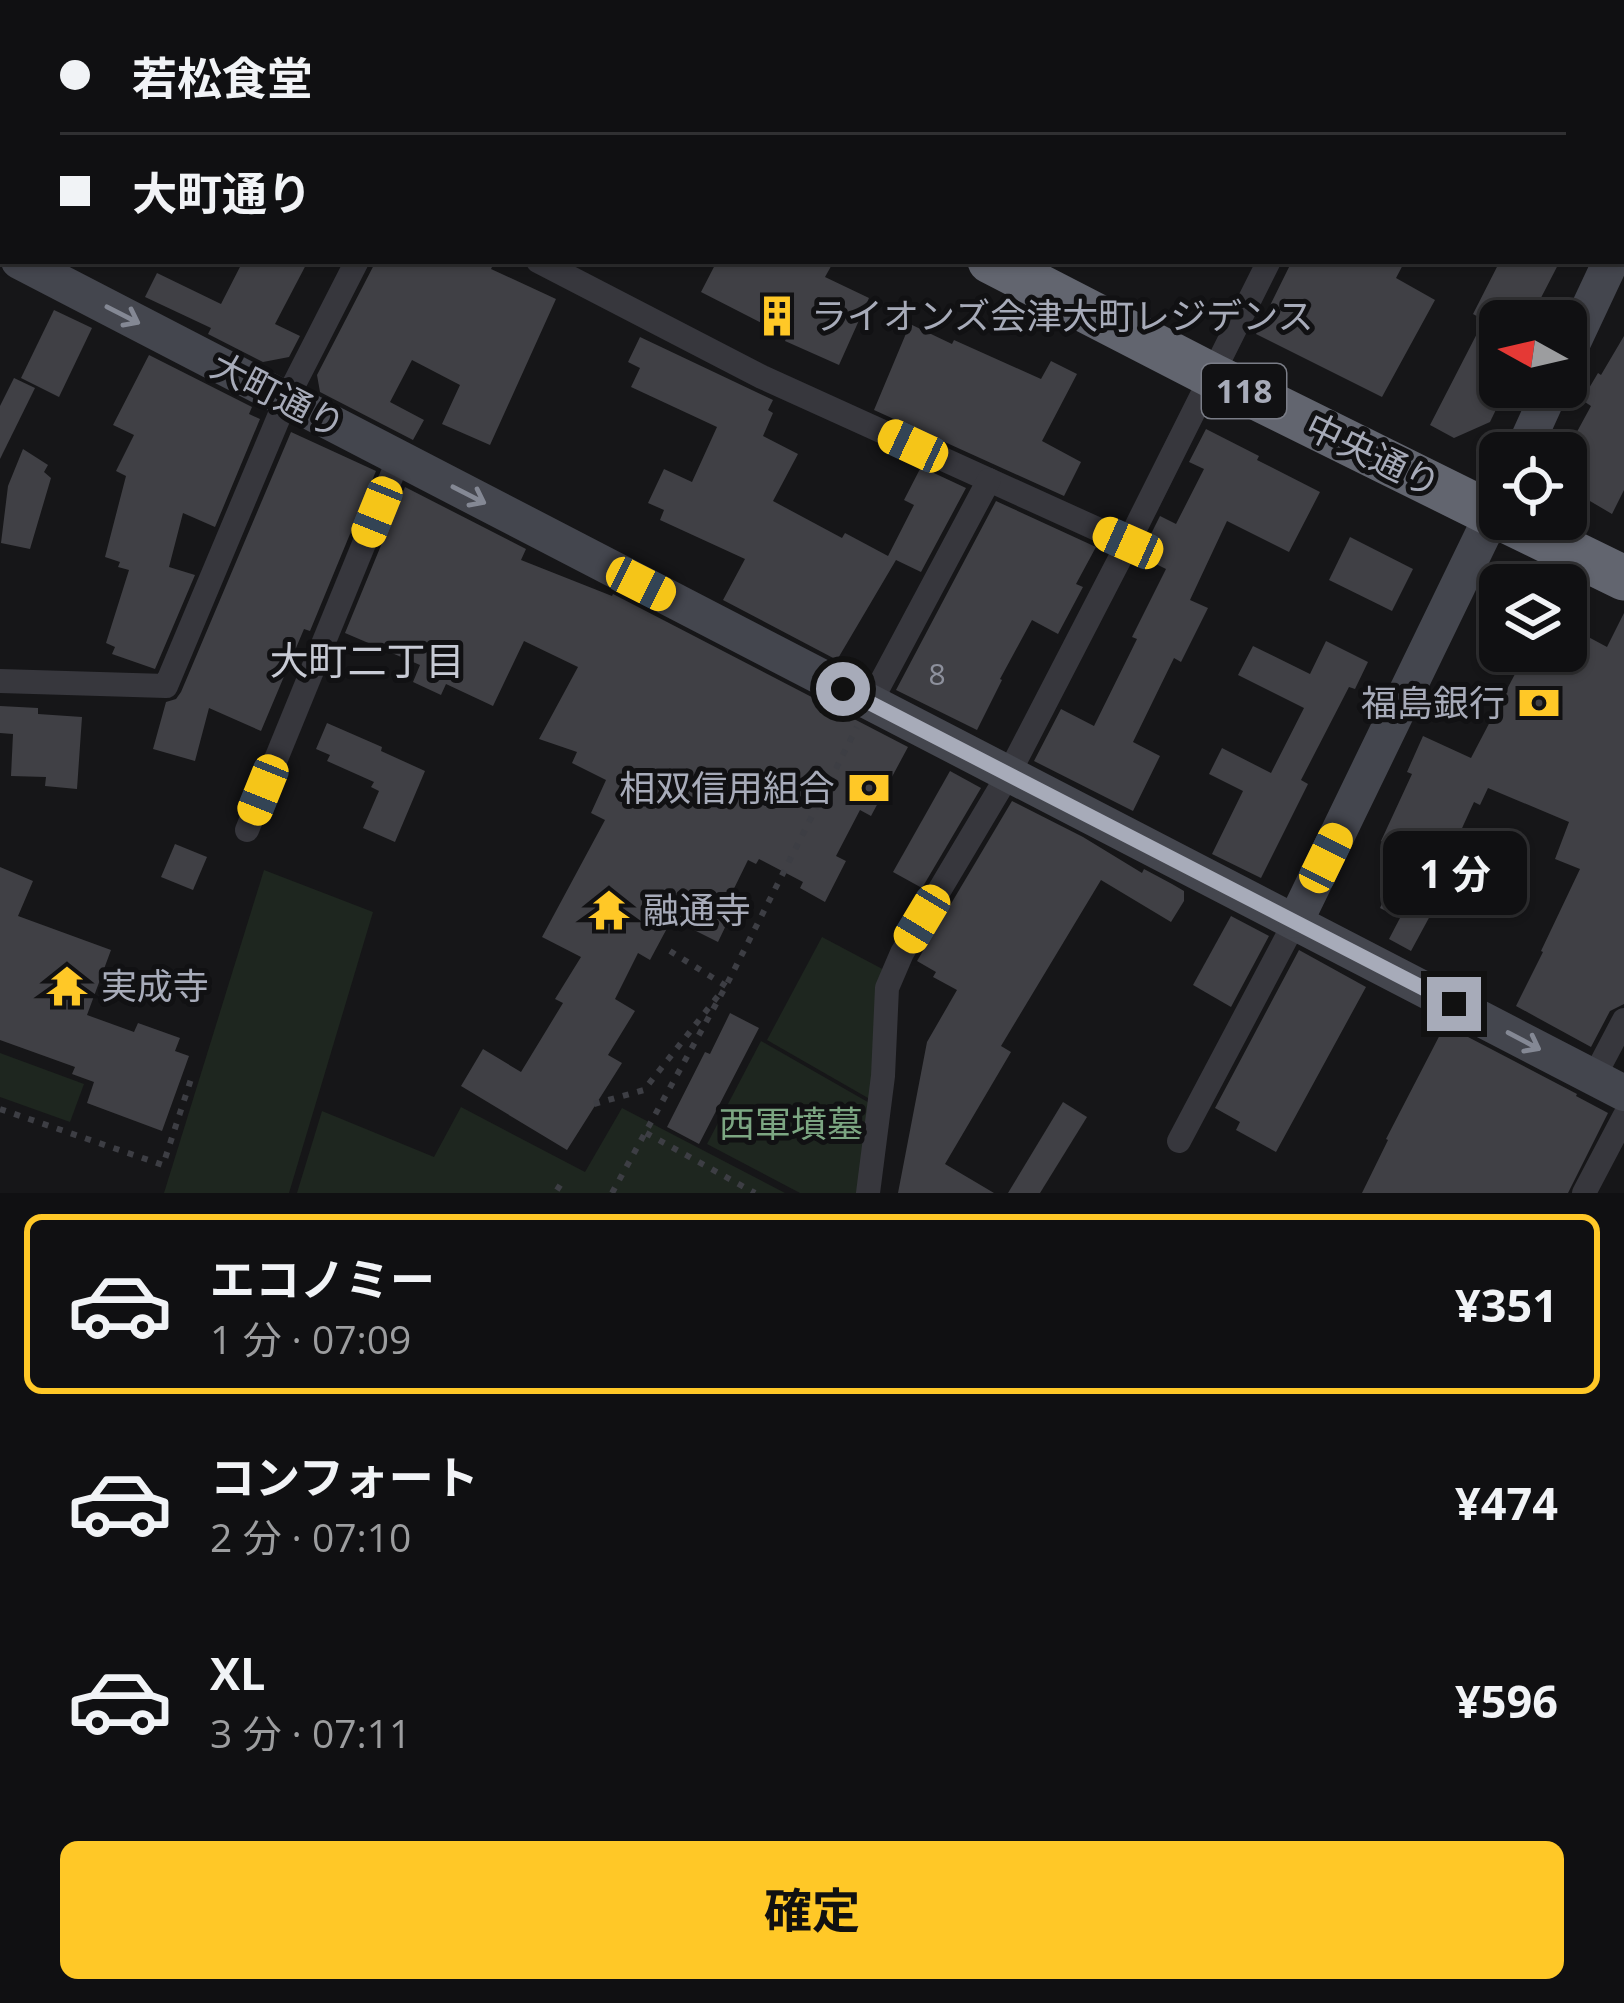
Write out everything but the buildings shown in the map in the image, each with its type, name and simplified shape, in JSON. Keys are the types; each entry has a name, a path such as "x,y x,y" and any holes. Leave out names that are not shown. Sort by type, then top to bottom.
{"highway":[{"name":"中央通り","path":"996,264 1213,376 1479,503"},
{"name":"中央通り","path":"1551,540 1624,578"}],"street":[{"name":"大町通り","path":"26,264 1609,1085"},
{"path":"0,681 166,686 286,400 355,264"},
{"path":"544,264 762,377 1128,543"},
{"path":"868,1193 883,1076 887,988 902,953 1008,775 1268,264"},
{"path":"1587,311 1609,264"},
{"path":"247,830 399,458"},
{"path":"870,703 989,480"},
{"path":"1179,1141 1296,920 1486,540"},
{"path":"1609,1085 1624,1020"},
{"path":"1584,1193 1624,1117"}],"path":[{"path":"612,1193 728,984 870,703"},
{"path":"670,951 728,984"},
{"path":"593,1104 644,1090 728,984"},
{"path":"0,1109 163,1165 193,1072"},
{"path":"646,1133 755,1193"},
{"path":"556,1186 567,1193"}],"green space":[{"path":"264,870 373,912 289,1193 164,1193"},
{"path":"822,937 888,972 875,1102 767,1040"},
{"name":"西軍墳墓","path":"761,1041 873,1105 856,1193 800,1193 707,1144"},
{"path":"0,1053 84,1084 70,1122 0,1097"},
{"path":"461,1107 585,1172 622,1108 785,1193 297,1193 322,1111 434,1157"}],"place":[{"name":"ライオンズ会津大町レジデンス","path":"777,316"},
{"name":"福島銀行","path":"1539,703"},
{"name":"相双信用組合","path":"869,788"},
{"name":"融通寺","path":"609,910"},
{"name":"実成寺","path":"67,986"}],"district":[{"name":"大町二丁目","path":"367,661"}],"route":[{"path":"843,689 1454,1004"}]}
